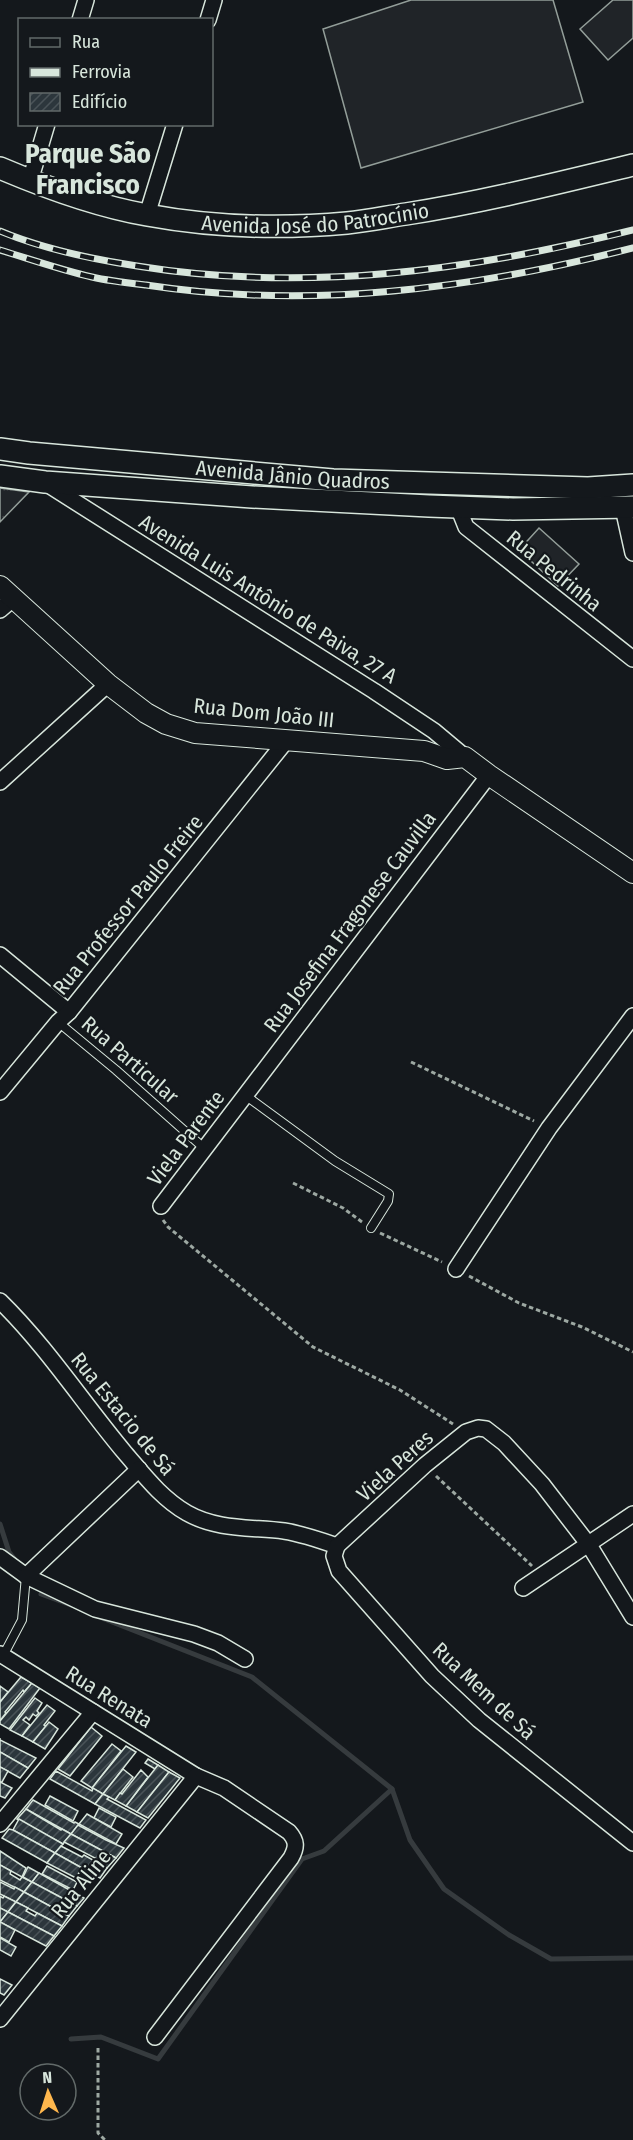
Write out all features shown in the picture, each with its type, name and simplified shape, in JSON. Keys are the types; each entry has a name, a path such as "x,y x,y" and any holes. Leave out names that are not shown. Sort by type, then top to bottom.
{"main road":[{"name":"Avenida José do Patrocínio","path":"0,168 93,203 147,215 201,223 268,226 348,223 509,195 633,165"},
{"name":"Avenida Jânio Quadros","path":"0,449 333,480 588,498"},
{"name":"Avenida Jânio Quadros","path":"0,476 45,482 263,498 458,507 588,498"},
{"path":"588,498 633,485"},
{"path":"588,498 628,507"}],"street":[{"path":"81,18 86,0"},
{"path":"209,18 214,0"},
{"path":"30,181 47,126"},
{"path":"147,215 174,126"},
{"name":"Avenida Luis Antônio de Paiva, 27 A","path":"45,482 374,691 434,731 465,757"},
{"name":"Rua Pedrinha","path":"458,507 466,527 633,659"},
{"path":"628,507 633,553"},
{"name":"Rua Dom João III","path":"4,598 146,713 195,734 424,751 447,759 465,757"},
{"path":"0,782 108,684"},
{"name":"Rua Professor Paulo Freire","path":"0,1092 286,741"},
{"path":"465,757 633,873"},
{"name":"Rua Josefina Fragonese Cauvilla","path":"245,1095 489,775"},
{"path":"0,955 63,1017"},
{"path":"456,1269 549,1128 633,1016"},
{"name":"Viela Parente","path":"161,1206 245,1095"},
{"name":"Rua Estacio de Sá","path":"0,1301 35,1338 94,1416 157,1491 187,1513 228,1527 292,1533 337,1546"},
{"name":"Viela Peres","path":"337,1546 425,1465 466,1432 478,1428 486,1429 504,1443 542,1484 589,1545"},
{"path":"26,1576 139,1468"},
{"path":"523,1588 633,1514"},
{"path":"589,1545 633,1617"},
{"name":"Rua Mem de Sá","path":"337,1546 334,1556 339,1571 432,1676 479,1720 633,1843"},
{"path":"0,1557 26,1576 95,1609 194,1634 219,1643 245,1659"},
{"name":"Rua Renata","path":"1,1655 196,1776 224,1788 289,1832 296,1842 291,1858 155,2037"},
{"path":"0,1824 93,1712"},
{"name":"Rua Aline","path":"0,2019 196,1776"}],"lane":[{"name":"Rua Particular","path":"63,1017 116,1070 205,1149"},
{"path":"245,1095 334,1161 388,1194 388,1201 370,1228"},
{"path":"1,1655 22,1620 26,1576"}],"path":[{"path":"411,1062 549,1128"},
{"path":"161,1206 168,1227 313,1347 400,1390 466,1432"},
{"path":"425,1465 542,1575"},
{"path":"98,2048 98,2133 105,2140"}],"green space":[{"path":"411,0 553,0 583,102 361,168 323,29"},
{"path":"613,0 633,0 633,38 608,60 580,29"},
{"path":"0,488 29,492 0,522"},
{"path":"539,528 579,564 558,586 519,550"}],"building":[{"path":"21,1677 32,1683 24,1692 23,1690 0,1721 0,1702"},
{"path":"32,1683 40,1688 9,1729 0,1724 0,1721"},
{"path":"0,1686 8,1692 0,1702"},
{"path":"35,1698 42,1703 37,1711 39,1713 36,1716 33,1714 29,1720 26,1717 23,1720 30,1725 22,1736 10,1730"},
{"path":"47,1705 55,1711 44,1725 46,1726 33,1742 22,1736"},
{"path":"49,1722 58,1729 45,1749 33,1742"},
{"path":"91,1727 102,1736 70,1776 58,1769"},
{"path":"0,1740 36,1758 28,1768 0,1752"},
{"path":"112,1744 121,1751 92,1788 81,1781"},
{"path":"126,1746 136,1752 103,1794 92,1788"},
{"path":"0,1752 28,1768 20,1778 0,1767"},
{"path":"148,1759 158,1765 155,1769 145,1763"},
{"path":"158,1765 169,1772 137,1812 126,1806"},
{"path":"0,1767 8,1771 2,1782 0,1782"},
{"path":"123,1769 133,1777 115,1800 103,1794"},
{"path":"141,1770 148,1777 126,1806 115,1800 120,1793 122,1794"},
{"path":"56,1771 92,1791 93,1788 103,1794 95,1804 50,1779"},
{"path":"169,1772 180,1778 148,1818 137,1812"},
{"path":"0,1782 12,1788 5,1798 0,1796"},
{"path":"103,1794 109,1797 107,1799 146,1820 140,1828 95,1804"},
{"path":"50,1796 78,1811 73,1821 45,1805"},
{"path":"33,1800 79,1824 71,1834 26,1809"},
{"path":"99,1808 116,1817 111,1827 94,1818"},
{"path":"26,1809 71,1834 63,1844 17,1819"},
{"path":"87,1814 122,1834 116,1844 79,1824"},
{"path":"19,1819 63,1844 55,1853 13,1830"},
{"path":"78,1825 124,1848 116,1858 71,1834"},
{"path":"9,1829 55,1853 47,1863 2,1838"},
{"path":"71,1834 116,1858 107,1868 98,1863 99,1860 64,1842"},
{"path":"61,1846 82,1857 84,1855 107,1868 100,1878 55,1853"},
{"path":"0,1851 26,1868 22,1877 0,1865"},
{"path":"55,1853 82,1868 76,1878 47,1863"},
{"path":"0,1865 20,1880 22,1877 32,1882 24,1892 0,1880"},
{"path":"47,1866 77,1882 73,1890 42,1874"},
{"path":"28,1867 39,1873 32,1882 23,1877"},
{"path":"39,1873 84,1898 77,1906 32,1882"},
{"path":"0,1882 24,1892 16,1902 0,1894"},
{"path":"32,1882 77,1906 69,1916 62,1913 63,1911 24,1892"},
{"path":"24,1892 69,1916 62,1926 16,1902"},
{"path":"0,1896 16,1902 8,1912 0,1908"},
{"path":"16,1902 28,1908 26,1911 35,1916 37,1913 62,1926 54,1936 8,1912"},
{"path":"0,1908 8,1912 0,1922"},
{"path":"8,1912 54,1936 46,1946 0,1922"},
{"path":"0,1922 15,1930 9,1942 0,1937"},
{"path":"0,1938 16,1947 11,1956 0,1950"},
{"path":"0,1979 12,1985 4,1995 0,1993"}],"waterway":[{"path":"0,1524 9,1552 16,1561"},
{"path":"41,1594 71,1605"},
{"path":"102,1618 252,1677 392,1789 410,1840 444,1889 509,1935 551,1959 633,1958"},
{"path":"71,2039 101,2037 158,2059 302,1859 324,1851 392,1789"}],"railway":[{"path":"0,231 85,257 200,274 262,278 386,274 448,267 510,257 633,230"},
{"path":"0,250 105,280 207,292 269,296 330,295 452,284 512,275 633,248"}],"district":[{"name":"Parque São Francisco","path":"88,170"}]}
